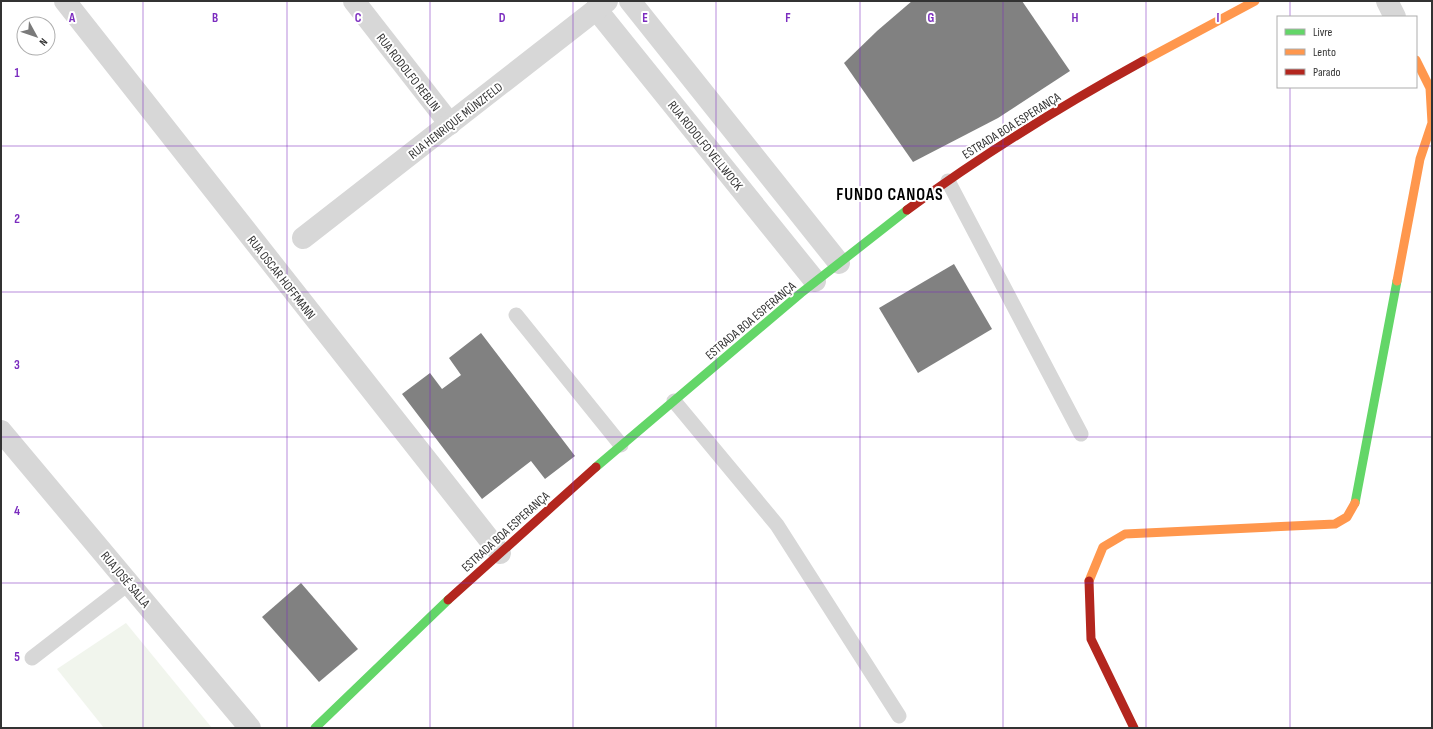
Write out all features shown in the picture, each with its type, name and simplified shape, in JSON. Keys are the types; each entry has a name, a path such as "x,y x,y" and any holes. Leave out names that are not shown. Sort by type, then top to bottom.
{"street":[{"name":"RUA OSCAR HOFFMANN","path":"65,1 500,553"},
{"name":"RUA RODOLFO REBLIN","path":"354,1 450,124"},
{"path":"630,1 839,263"},
{"name":"ESTRADA BOA ESPERANÇA","path":"315,728 410,635 621,445 815,281 911,206 976,162 1052,114 1132,68 1255,1"},
{"path":"1387,1 1394,16"},
{"name":"RUA HENRIQUE MÜNZFELD","path":"303,238 602,5"},
{"name":"RUA RODOLFO VELLWOCK","path":"602,5 815,281"},
{"path":"1134,728 1090,639 1088,582 1103,547 1125,534 1335,524 1347,517 1355,504 1420,159 1432,123 1430,88 1417,62"},
{"name":"RUA JOSÉ SALLA","path":"1,430 250,728"}],"lane":[{"path":"948,181 1081,434"},
{"path":"516,315 621,445"},
{"path":"674,401 777,525 899,716"},
{"path":"32,658 129,583"}],"shaded area":[{"path":"126,623 212,728 104,728 57,669"}],"building":[{"path":"912,1 1022,1 1070,71 998,118 913,162 844,63 877,31"},
{"path":"954,264 992,329 918,373 879,308"},
{"path":"481,333 575,456 545,479 531,461 482,499 402,394 430,373 442,389 461,375 449,358"},
{"path":"301,583 358,649 319,682 262,617"}],"traffic: fast":[{"path":"596,467 801,293 907,210"},
{"path":"1355,503 1397,281"},
{"path":"315,728 448,600"}],"traffic: slow":[{"path":"1143,61 1255,1"},
{"path":"1397,281 1420,159 1432,123 1430,88 1417,62"},
{"path":"1089,581 1103,547 1125,534 1335,524 1347,517 1355,503"}],"traffic: jam":[{"path":"907,210 1022,132 1143,61"},
{"path":"448,600 596,467"},
{"path":"1089,581 1091,639 1134,728"}],"district":[{"name":"FUNDO CANOAS","path":"890,194"}]}
